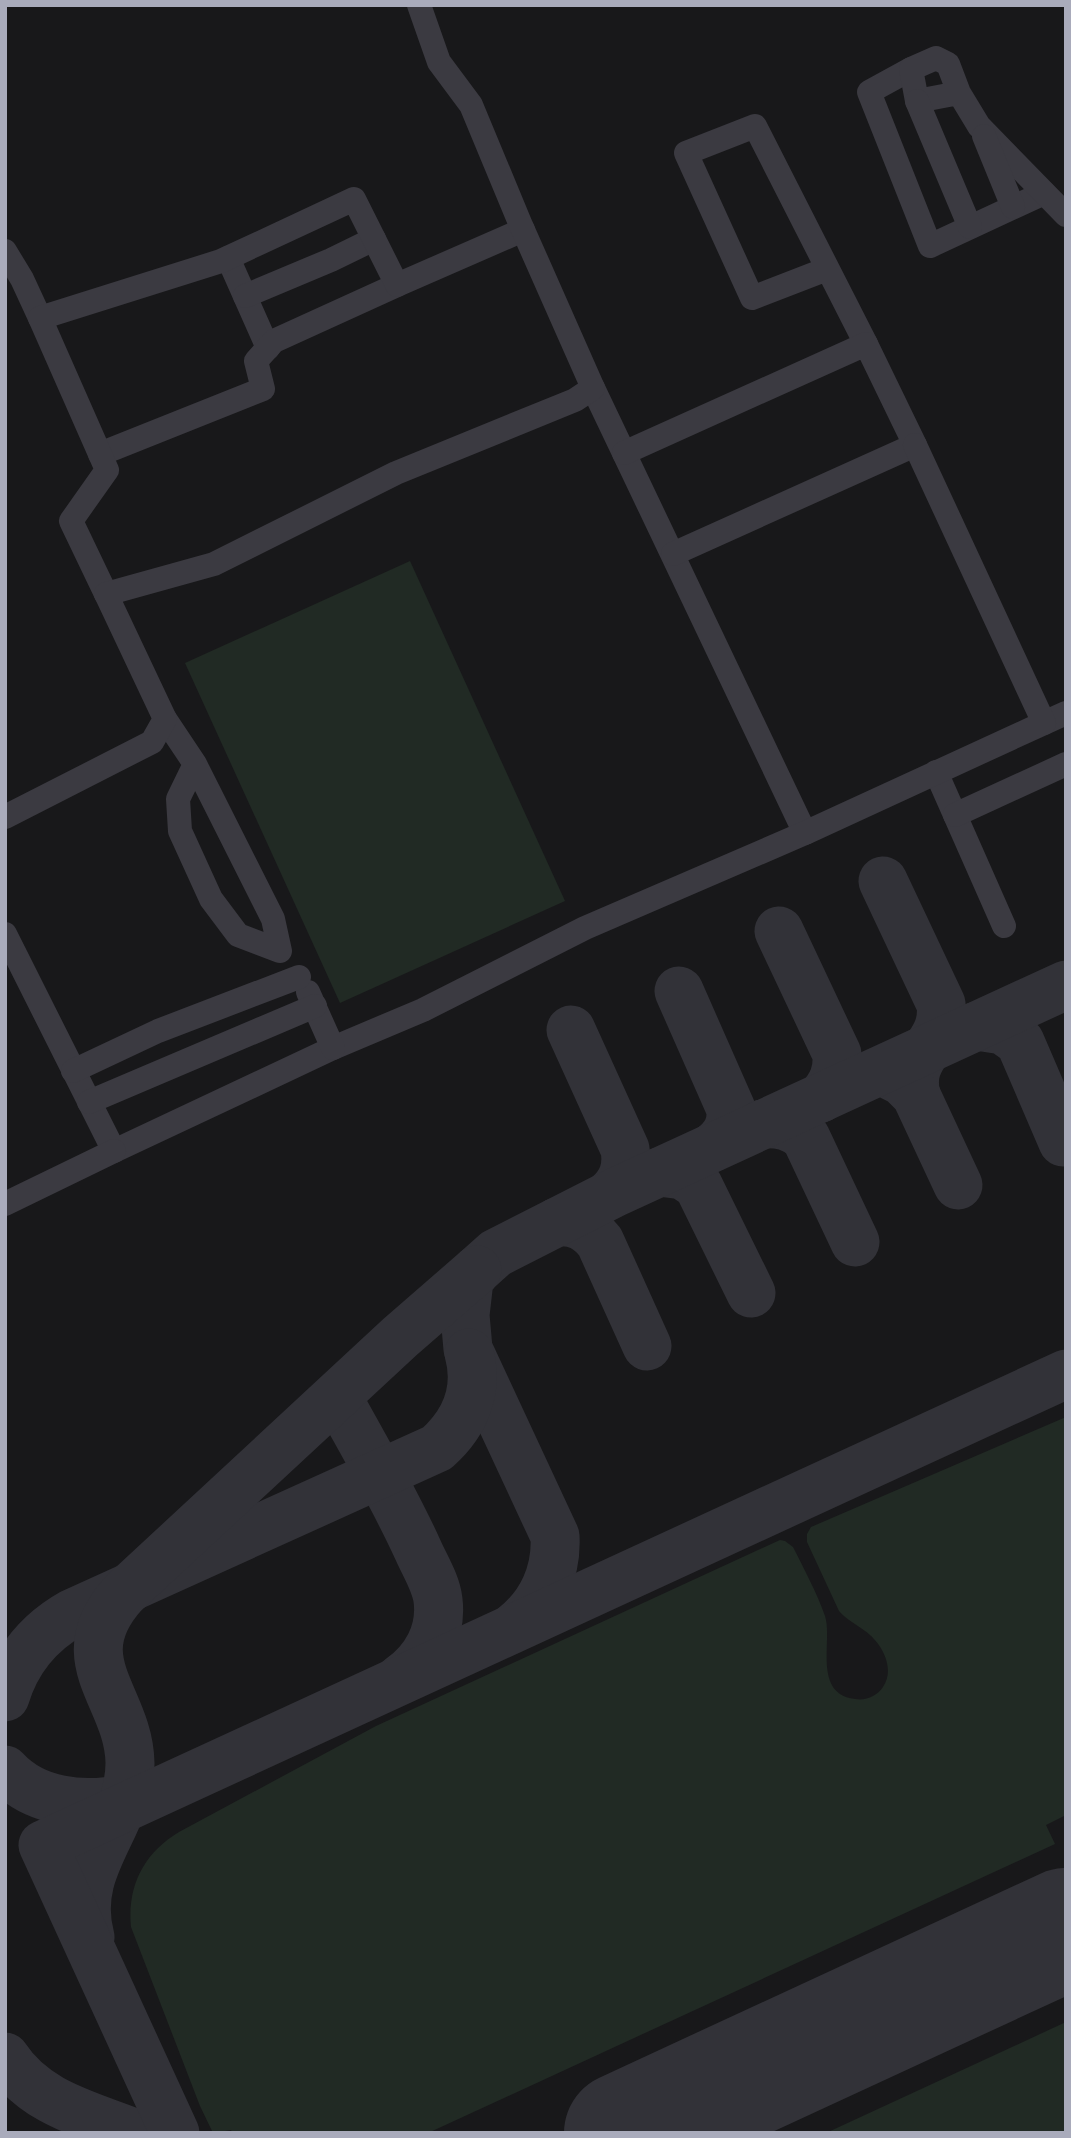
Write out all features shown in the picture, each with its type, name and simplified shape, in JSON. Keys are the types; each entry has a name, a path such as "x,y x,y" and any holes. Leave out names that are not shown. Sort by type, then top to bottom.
{"lane":[{"path":"419,5 439,62 471,105 593,388 805,833"},
{"path":"1013,207 979,126 959,93 948,64 936,58 869,92 930,246 1013,207 1044,192"},
{"path":"911,69 917,101 970,227"},
{"path":"917,101 959,93"},
{"path":"5,1204 333,1048 423,1010 585,928 805,833 1055,718 755,126 687,153 752,298 827,269"},
{"path":"979,126 1066,215"},
{"path":"40,318 228,258 354,199 397,285"},
{"path":"100,454 263,389 256,361 274,341 523,230"},
{"path":"245,296 374,239"},
{"path":"5,251 22,279 107,470 71,521 165,719 195,764 273,919 280,951 299,976 333,1048"},
{"path":"228,258 268,348"},
{"path":"624,453 866,344"},
{"path":"106,594 214,564 396,473 575,400 593,388"},
{"path":"673,554 915,445"},
{"path":"5,817 152,742 165,719"},
{"path":"195,764 178,799 180,831 211,899 238,935 280,951"},
{"path":"955,815 1066,764"},
{"path":"936,772 1004,926"},
{"path":"5,934 114,1152"},
{"path":"73,1071 181,1023 299,976"},
{"path":"89,1102 315,1006"},
{"path":"181,1023 195,1058"}],"shaded area":[{"path":"410,561 565,901 340,1003 185,663"},
{"path":"1066,1417 1066,1815 1046,1825 1055,1844 428,2133 233,2133 231,2130 213,2133 131,1927 130,1912 135,1884 147,1860 167,1840 376,1726 780,1540 793,1547 825,1616 827,1665 833,1687 842,1695 855,1699 871,1697 881,1690 887,1680 885,1656 871,1636 839,1611 807,1542 811,1527"},
{"path":"1066,2022 1066,2133 826,2133"}],"taxiway":[{"path":"883,881 941,1004 938,1030 916,1069 916,1095"},
{"path":"779,931 837,1054 834,1078 821,1098"},
{"path":"514,1627 532,1609 546,1587 553,1562 555,1536 468,1349 465,1315 469,1280 477,1270 496,1253 616,1192 1066,985"},
{"path":"679,991 731,1109 727,1131 713,1147"},
{"path":"977,1026 1003,1030 1020,1042 1063,1142"},
{"path":"571,1030 625,1149 623,1174 609,1195"},
{"path":"892,1076 902,1081 916,1095 958,1185"},
{"path":"762,1124 786,1126 806,1138 855,1242"},
{"path":"659,1172 683,1175 698,1185 751,1293"},
{"path":"557,1222 582,1226 600,1242 647,1346"},
{"path":"90,1937 86,1912 88,1889 94,1867 121,1807 128,1786 130,1763 127,1739 99,1659 99,1639 106,1618 123,1594 400,1337 477,1270"},
{"path":"5,1697 15,1671 30,1648 50,1629 73,1613 437,1448 455,1428 467,1405 472,1380 469,1353"},
{"path":"175,2133 43,1845 1066,1374"},
{"path":"337,1397 399,1511 437,1594 439,1612 435,1634 425,1655 400,1679"},
{"path":"5,1770 30,1790 60,1800 92,1802 124,1799"},
{"path":"5,2057 17,2073 46,2096 80,2113 134,2133"}],"runway":[{"path":"625,2133 1066,1929"}]}
